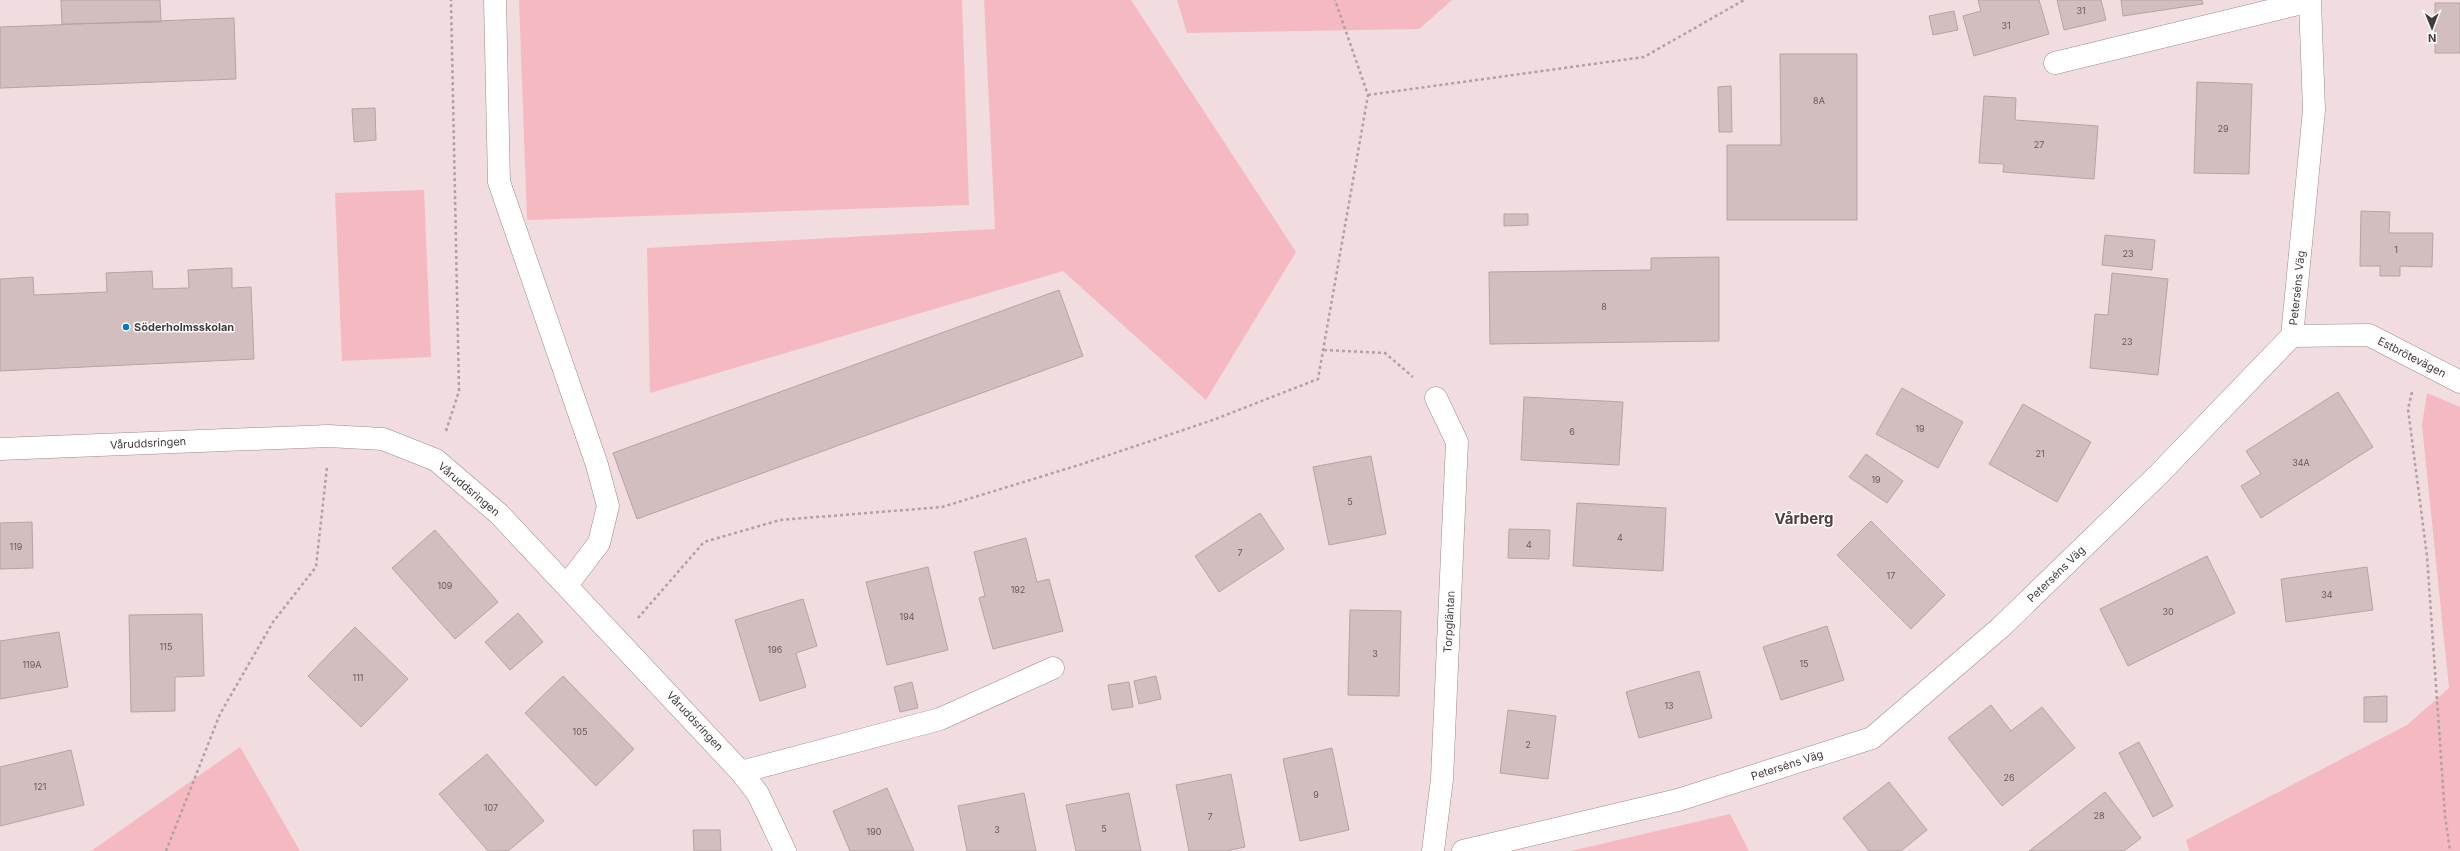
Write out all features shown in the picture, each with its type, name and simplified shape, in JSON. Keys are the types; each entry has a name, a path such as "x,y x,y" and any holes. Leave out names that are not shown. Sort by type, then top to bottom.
{"street":[{"path":"495,0 499,182 598,465 608,506 599,543 567,585"},
{"name":"Peterséns Väg","path":"1463,851 1678,800 1872,738 2000,628 2159,474 2292,336 2314,110 2310,1 2055,63"},
{"name":"Estbrötevägen","path":"2292,336 2369,334 2460,382"},
{"name":"Torpgläntan","path":"1433,851 1442,779 1457,442 1436,398"},
{"name":"Våruddsringen","path":"0,449 328,436 383,439 436,460 499,514 619,639 742,772 758,794 785,851"},
{"path":"742,772 940,719 1054,668"}],"path":[{"path":"436,460 460,391 451,0"},
{"path":"619,639 704,542 780,520 942,507 1079,465 1213,420 1318,379 1368,95 1335,0"},
{"path":"1368,95 1644,57 1744,0"},
{"path":"1324,350 1385,353 1436,398"},
{"path":"2420,361 2408,409 2427,556 2445,815 2450,851"},
{"path":"166,851 220,714 273,622 316,567 326,488 328,436"}],"shaded area":[{"path":"519,0 962,0 969,205 527,220"},
{"path":"984,0 1131,0 1296,252 1206,400 1063,271 650,393 647,248 995,229"},
{"path":"1177,0 1452,0 1419,29 1187,33"},
{"path":"424,190 431,357 342,361 335,193"},
{"path":"2427,393 2460,407 2460,851 2189,851 2186,840 2407,725 2449,688 2422,425"},
{"path":"240,747 300,851 91,851"},
{"path":"1730,814 1749,851 1571,851"}],"building":[{"path":"61,0 160,0 161,22 62,24"},
{"path":"1978,0 2039,0 2049,34 1974,56 1963,16 1981,11"},
{"path":"2057,0 2101,0 2106,20 2064,30"},
{"path":"2121,0 2202,0 2203,4 2123,16"},
{"path":"2435,3 2460,3 2460,53 2435,53"},
{"path":"1954,11 1958,30 1933,35 1929,16"},
{"path":"234,18 236,79 0,88 0,27"},
{"path":"1780,54 1857,54 1857,220 1727,220 1727,145 1781,145"},
{"path":"2197,82 2252,84 2249,174 2194,173"},
{"path":"1731,86 1732,132 1719,132 1718,87"},
{"path":"1984,96 2016,98 2015,120 2098,126 2094,179 2003,172 2004,164 1979,163"},
{"path":"375,108 376,140 354,142 352,109"},
{"path":"2361,211 2390,212 2389,233 2433,233 2432,267 2400,266 2400,276 2380,276 2380,266 2360,266"},
{"path":"1504,214 1528,214 1528,225 1504,226"},
{"path":"2105,235 2155,240 2152,270 2102,265"},
{"path":"1719,257 1719,341 1490,344 1489,272 1651,270 1651,258"},
{"name":"Söderholmsskolan","path":"232,268 232,288 251,287 254,359 0,371 0,279 33,277 34,295 107,292 106,273 152,271 153,289 189,288 188,270"},
{"path":"2112,273 2168,279 2158,375 2090,368 2095,314 2108,315"},
{"path":"1059,290 1083,356 637,519 613,453"},
{"path":"1902,388 1963,422 1938,468 1876,434"},
{"path":"2338,392 2373,447 2261,518 2241,486 2261,474 2246,451"},
{"path":"1524,397 1623,402 1619,465 1521,460"},
{"path":"2023,404 2091,442 2057,502 1989,464"},
{"path":"1866,454 1903,481 1887,503 1849,477"},
{"path":"1371,456 1386,534 1329,545 1313,467"},
{"path":"1577,503 1666,508 1663,571 1573,566"},
{"path":"1260,513 1284,549 1219,592 1195,556"},
{"path":"1871,521 1945,595 1911,629 1837,555"},
{"path":"32,522 33,568 0,569 0,523"},
{"path":"1509,529 1550,530 1549,559 1508,558"},
{"path":"435,530 498,602 455,639 392,568"},
{"path":"1026,538 1037,582 1049,579 1063,631 993,649 979,598 985,596 974,552"},
{"path":"2207,556 2235,613 2128,666 2100,609"},
{"path":"928,567 948,650 887,665 866,582"},
{"path":"2367,567 2373,610 2286,622 2281,579"},
{"path":"803,599 817,646 796,653 806,687 760,701 735,620"},
{"path":"1350,610 1401,611 1399,696 1348,695"},
{"path":"518,613 543,642 510,670 485,642"},
{"path":"202,614 204,676 175,677 175,711 131,712 129,615"},
{"path":"1827,626 1844,680 1781,700 1763,647"},
{"path":"355,627 408,679 361,727 308,676"},
{"path":"59,632 68,687 0,699 0,641"},
{"path":"1699,671 1712,718 1639,738 1626,692"},
{"path":"563,676 634,749 596,786 525,713"},
{"path":"1156,676 1161,699 1139,704 1134,681"},
{"path":"912,682 918,708 900,712 894,687"},
{"path":"1129,682 1133,707 1112,710 1108,685"},
{"path":"2387,696 2387,722 2364,722 2364,697"},
{"path":"1991,705 2011,731 2042,707 2075,748 2002,806 1948,738"},
{"path":"1508,710 1556,716 1548,779 1500,773"},
{"path":"2139,742 2173,806 2153,817 2119,753"},
{"path":"1332,748 1349,830 1300,841 1283,759"},
{"path":"71,750 84,805 0,826 0,767"},
{"path":"487,754 544,821 508,851 488,851 439,794"},
{"path":"1231,774 1245,847 1226,851 1189,851 1176,785"},
{"path":"1889,782 1927,830 1901,851 1869,851 1843,818"},
{"path":"887,788 914,851 850,851 833,811"},
{"path":"2105,792 2141,838 2124,851 2029,851"},
{"path":"1024,793 1036,851 967,851 958,806"},
{"path":"1129,793 1141,851 1076,851 1066,805"},
{"path":"693,830 720,830 721,851 694,851"}],"place":[{"name":"Söderholmsskolan","path":"126,327"}],"district":[{"name":"Vårberg","path":"1804,518"}]}
